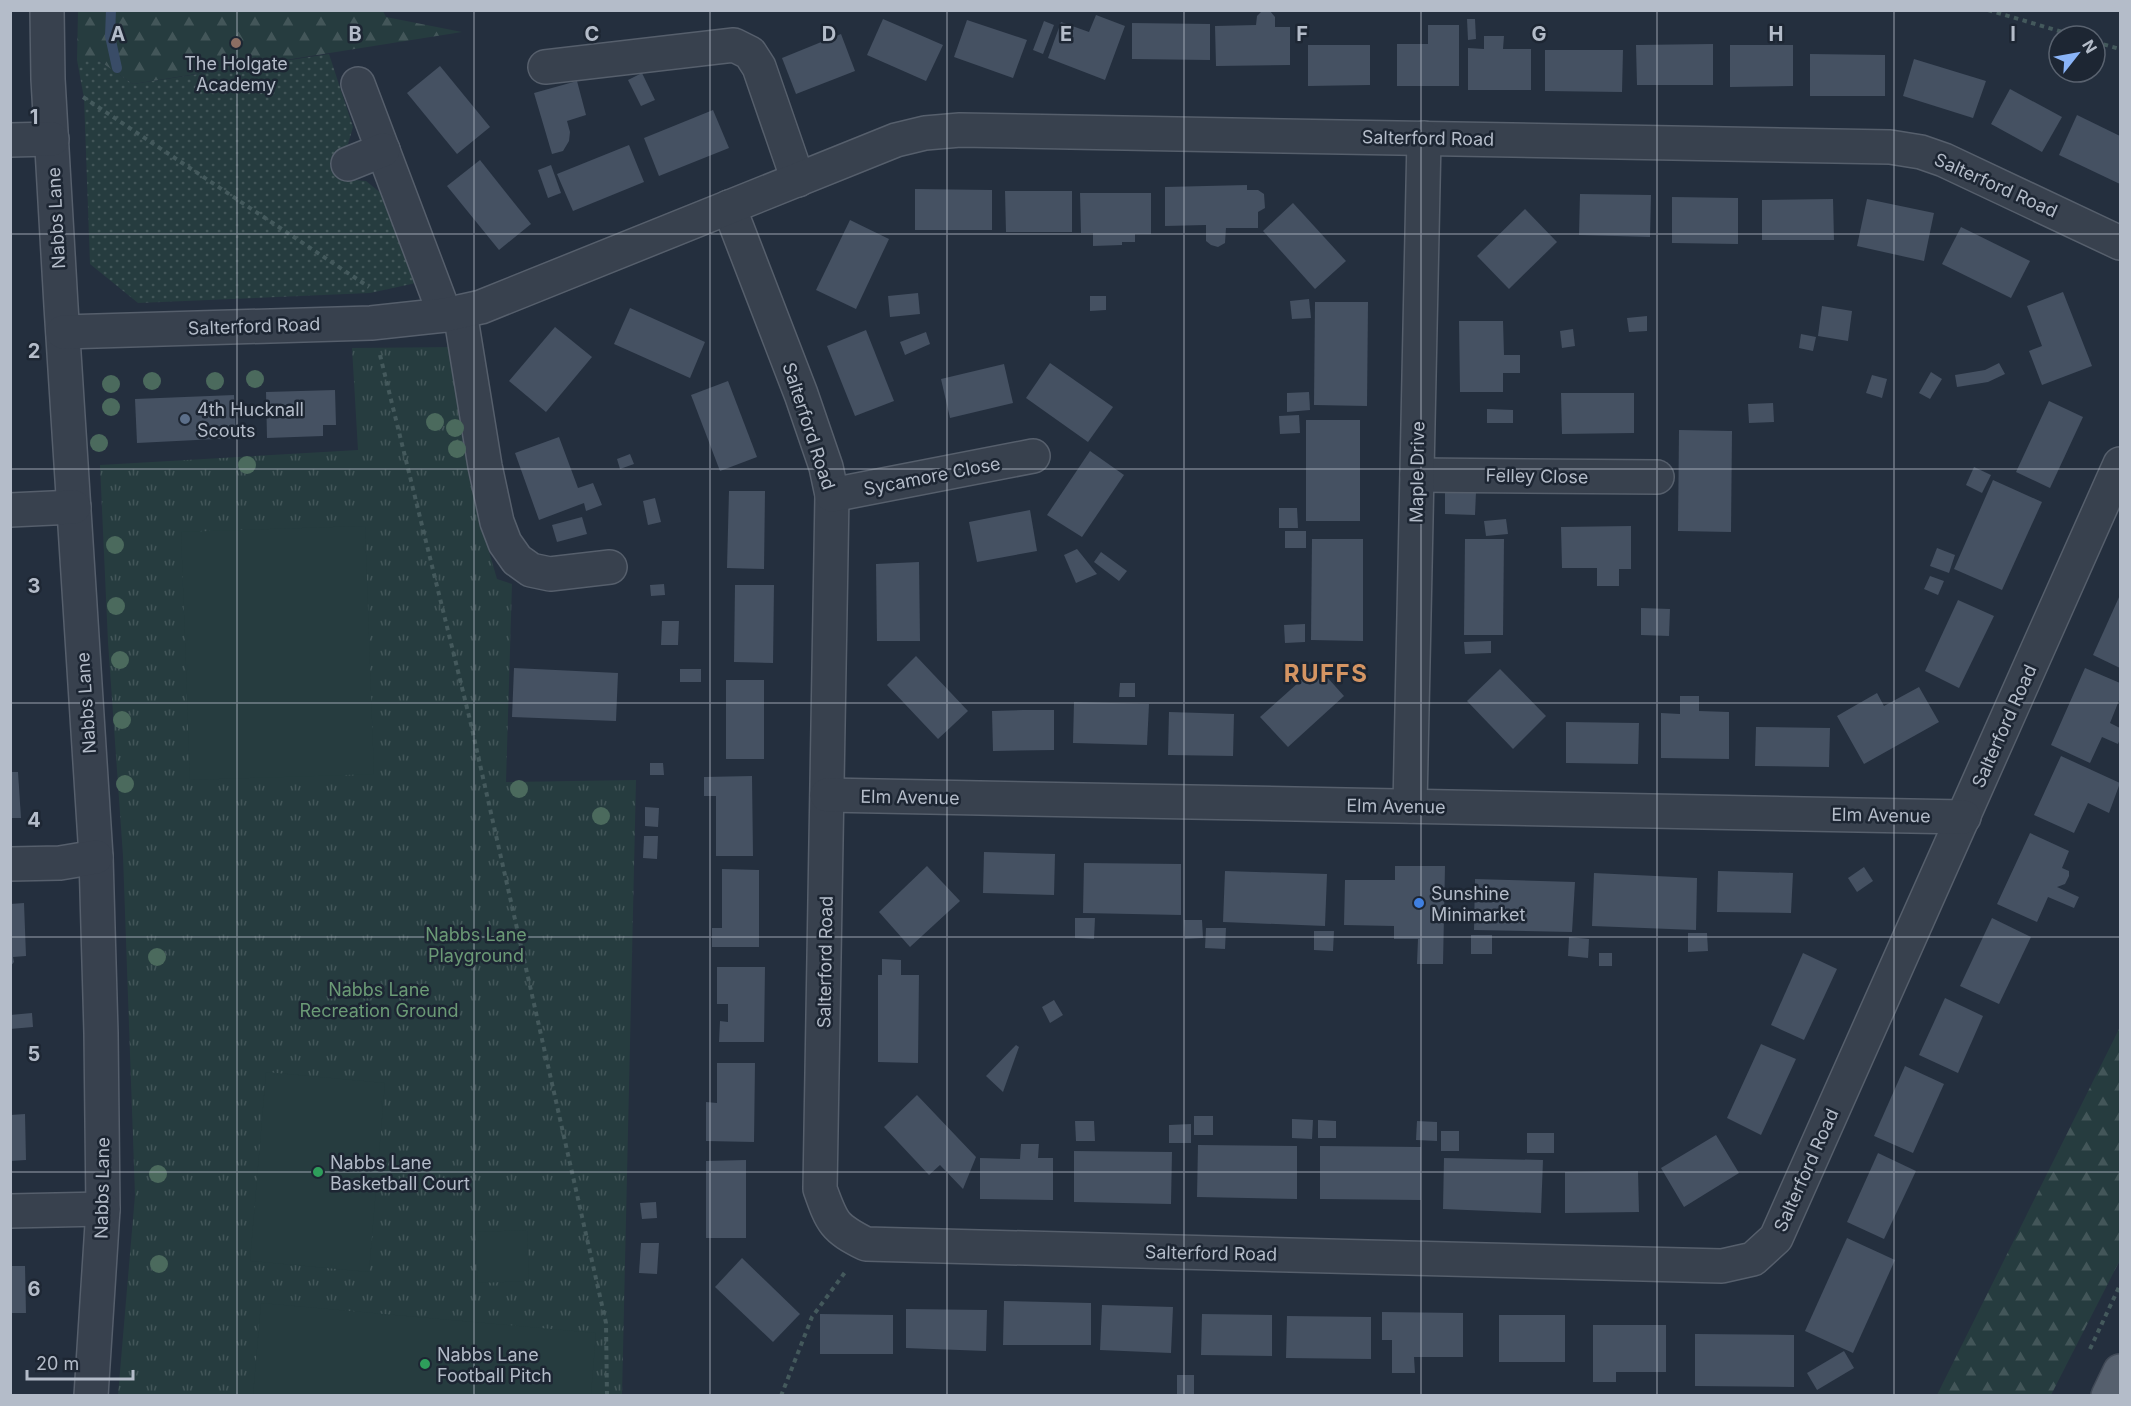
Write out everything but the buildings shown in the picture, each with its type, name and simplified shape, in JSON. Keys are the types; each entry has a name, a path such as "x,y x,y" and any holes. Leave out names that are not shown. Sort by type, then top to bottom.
{"main road":[{"path":"2108,1395 2121,1371"}],"street":[{"name":"Nabbs Lane","path":"47,10 48,80 96,857 103,1209 91,1395"},
{"path":"545,67 734,45 750,53 759,67 798,180"},
{"path":"358,84 383,150 452,313 497,522 505,543 517,560 531,570 550,574 610,567"},
{"name":"Salterford Road","path":"63,332 382,322 481,307 896,140 925,133 960,130 1890,147 1921,152 1944,160 2121,243"},
{"name":"Maple Drive","path":"1410,806 1424,138"},
{"path":"10,140 52,139"},
{"path":"348,164 383,150"},
{"name":"Salterford Road","path":"729,207 801,394 826,467 832,495 820,1189 830,1216 837,1225 844,1233 866,1244 1722,1266 1753,1259 1776,1238 2121,464"},
{"name":"Sycamore Close","path":"832,495 1033,456"},
{"name":"Felley Close","path":"1417,475 1657,477"},
{"path":"10,510 74,507"},
{"name":"Elm Avenue","path":"828,795 1964,817"},
{"path":"10,864 60,863 96,857"},
{"path":"10,1211 103,1209"}],"path":[{"path":"1988,10 2047,27"},
{"path":"48,80 70,78 84,98 374,290 420,514 470,720 606,1323 607,1395"},
{"path":"782,1395 812,1317 866,1244"},
{"path":"2088,1354 2121,1285"}],"green space":[{"name":"The Holgate Academy","path":"78,11 383,11 386,17 462,32 133,84 98,60 77,60"},
{"path":"329,54 353,127 348,144 334,157 344,179 366,181 381,193 416,283 370,293 138,303 90,264 84,98 77,60 98,60 133,84"},
{"name":"Nabbs Lane Recreation Ground","path":"457,347 483,531 497,579 512,584 506,782 636,780 622,1395 118,1395 135,1195 123,856 108,642 100,465 358,450 352,348"},
{"path":"365,526 374,774 190,780 181,532"},
{"path":"2120,1027 2120,1260 2051,1395 1937,1395"},
{"name":"Nabbs Lane Basketball Court","path":"266,1072 385,1083 369,1272 250,1261"},
{"path":"527,1230 529,1281 478,1283 475,1232"},
{"name":"Nabbs Lane Football Pitch","path":"261,1303 596,1333 591,1395 253,1395"}],"waterway":[{"path":"111,10 110,36 117,68"}],"place":[{"name":"The Holgate Academy","path":"236,43"},
{"name":"4th Hucknall Scouts","path":"185,419"},
{"name":"Sunshine Minimarket","path":"1419,903"},
{"name":"Nabbs Lane Basketball Court","path":"318,1172"},
{"name":"Nabbs Lane Football Pitch","path":"425,1364"}],"district":[{"name":"RUFFS","path":"1326,673"}],"park label":[{"name":"Nabbs Lane Playground","path":"476,944"}]}
